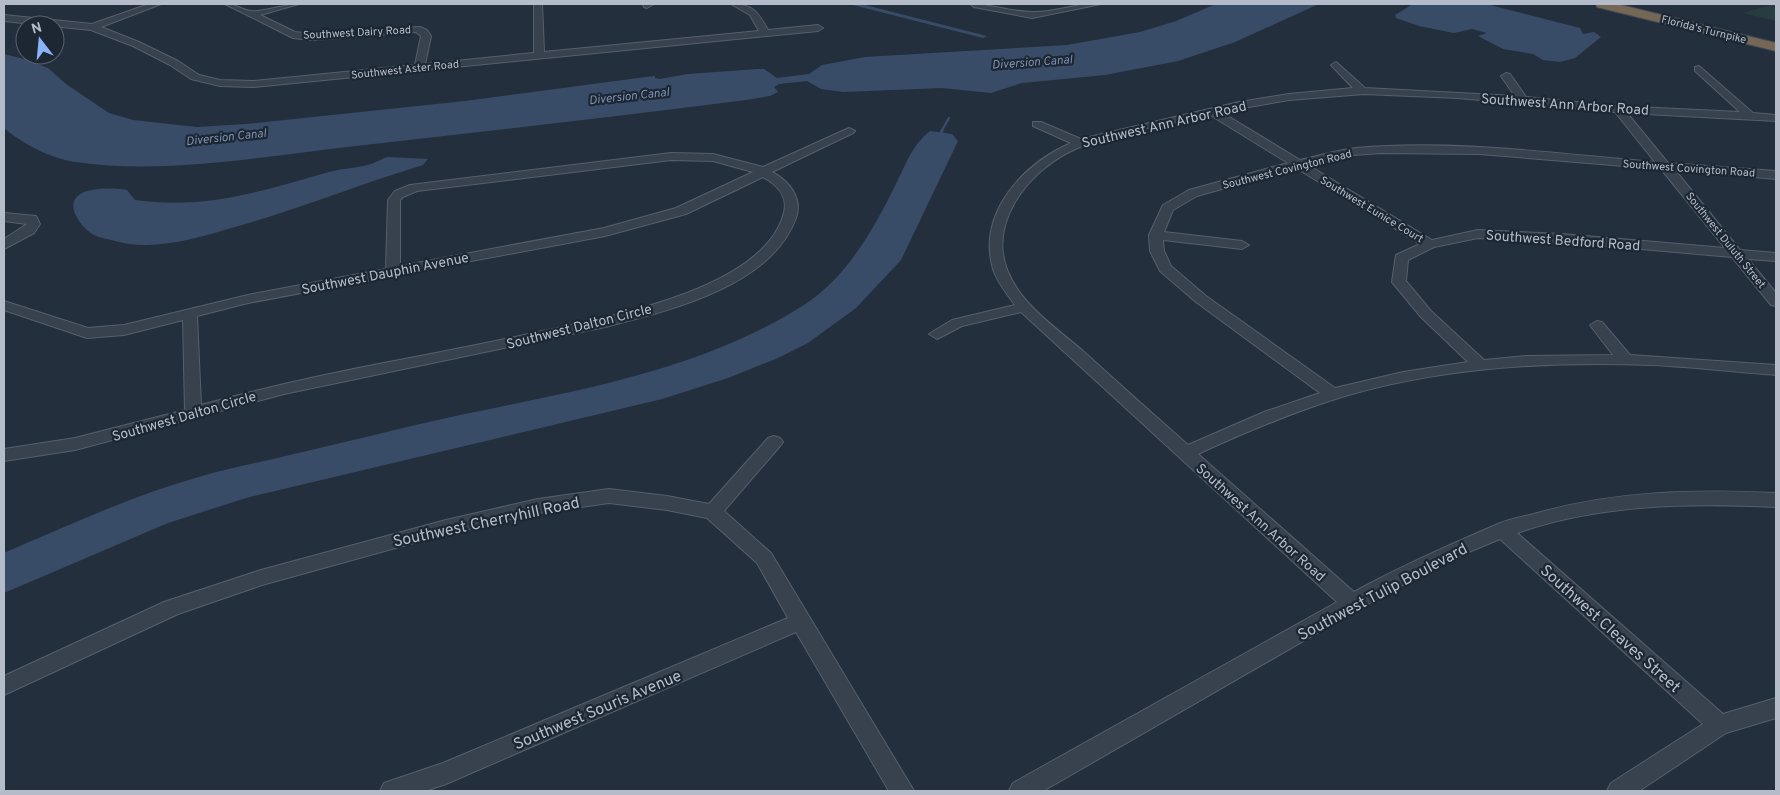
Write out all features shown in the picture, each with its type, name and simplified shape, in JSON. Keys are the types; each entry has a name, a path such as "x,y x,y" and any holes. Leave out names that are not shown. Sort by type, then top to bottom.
{"highway":[{"name":"Florida's Turnpike","path":"1602,4 1776,47"},
{"name":"Florida's Turnpike","path":"1623,4 1776,42"}],"street":[{"path":"93,28 157,4"},
{"name":"Southwest Dairy Road","path":"229,4 254,14 294,35 312,37 417,29 424,32 426,36 419,68"},
{"path":"254,14 295,4"},
{"path":"538,4 539,55"},
{"path":"735,4 754,13 765,33"},
{"path":"974,4 1032,15 1097,4"},
{"name":"Southwest Aster Road","path":"4,18 93,28 136,44 195,76 220,83 253,84 818,28"},
{"path":"1336,66 1362,91"},
{"path":"1699,69 1750,116"},
{"path":"1506,76 1523,101"},
{"name":"Southwest Ann Arbor Road","path":"1352,603 1024,307 1000,269 996,248 1006,203 1024,180 1044,161 1080,143 1211,111 1288,97 1362,91 1428,93 1618,109 1776,118"},
{"name":"Southwest Duluth Street","path":"1618,109 1776,302"},
{"name":"Southwest Eunice Court","path":"1211,111 1430,244"},
{"path":"1037,124 1080,143"},
{"name":"Southwest Dauphin Avenue","path":"4,305 87,333 124,330 248,299 605,232 681,211 849,131"},
{"name":"Southwest Covington Road","path":"1156,235 1167,208 1193,193 1297,164 1353,152 1422,149 1480,151 1776,175"},
{"name":"Southwest Dalton Circle","path":"4,455 77,445 283,389 624,318 716,286 758,261 787,230 792,208 791,201 781,185 763,171 747,164 719,158 672,156 414,188 396,197"},
{"path":"393,271 396,197"},
{"path":"4,217 30,219 34,224 29,230 4,245"},
{"name":"Southwest Bedford Road","path":"1479,364 1426,314 1399,282 1401,258 1430,244 1478,234 1776,257"},
{"path":"1242,245 1156,235 1157,251 1165,268 1201,299 1333,395"},
{"path":"937,334 957,322 1024,307"},
{"path":"190,314 193,412"},
{"path":"1597,325 1625,359"},
{"path":"1185,453 1283,411 1333,395 1391,380 1479,364 1539,360 1625,359 1776,370"},
{"path":"774,442 714,512 764,558 799,622 902,791"},
{"name":"Southwest Cherryhill Road","path":"4,686 170,608 261,578 446,527 538,506 609,496 667,503 714,512"},
{"name":"Southwest Tulip Boulevard","path":"1021,791 1352,603 1450,552 1502,530 1549,516 1611,504 1729,497 1776,500"},
{"name":"Southwest Cleaves Street","path":"1502,530 1720,725"},
{"name":"Southwest Souris Avenue","path":"392,791 446,773 799,622"},
{"path":"1619,791 1720,725 1776,708"}],"green space":[{"path":"1776,4 1776,21 1743,13"}],"water":[{"name":"Diversion Canal","path":"1216,4 1319,4 1235,42 1178,61 1105,75 1022,83 991,93 942,88 843,92 821,89 807,81 779,84 774,87 778,92 770,96 746,100 246,160 177,166 143,167 75,162 37,150 4,128 4,54 15,57 15,65 40,65 48,68 66,84 109,113 133,120 197,127 246,124 465,101 655,76 655,78 660,79 688,74 764,69 777,78 809,74 822,65 865,57 1067,45 1140,32 1176,21"},
{"path":"1413,4 1486,4 1580,28 1583,34 1594,32 1601,37 1575,58 1560,62 1543,60 1533,54 1503,49 1478,36 1487,33 1472,29 1454,33 1419,26 1396,18 1395,15"},
{"path":"930,131 952,134 958,141 901,260 856,308 808,343 778,358 728,378 662,399 246,498 168,523 4,593 4,553 152,492 202,476 323,447 618,381 714,350 760,330 804,305 834,280 846,266 858,251 878,218 918,142"},
{"path":"388,157 428,159 423,165 259,220 175,242 145,245 130,244 99,237 84,228 76,216 73,205 79,195 96,189 127,190 135,200 187,203 211,201 257,192 334,171 369,165"}],"waterway":[{"path":"853,4 983,36"},
{"path":"941,132 949,118"}]}
